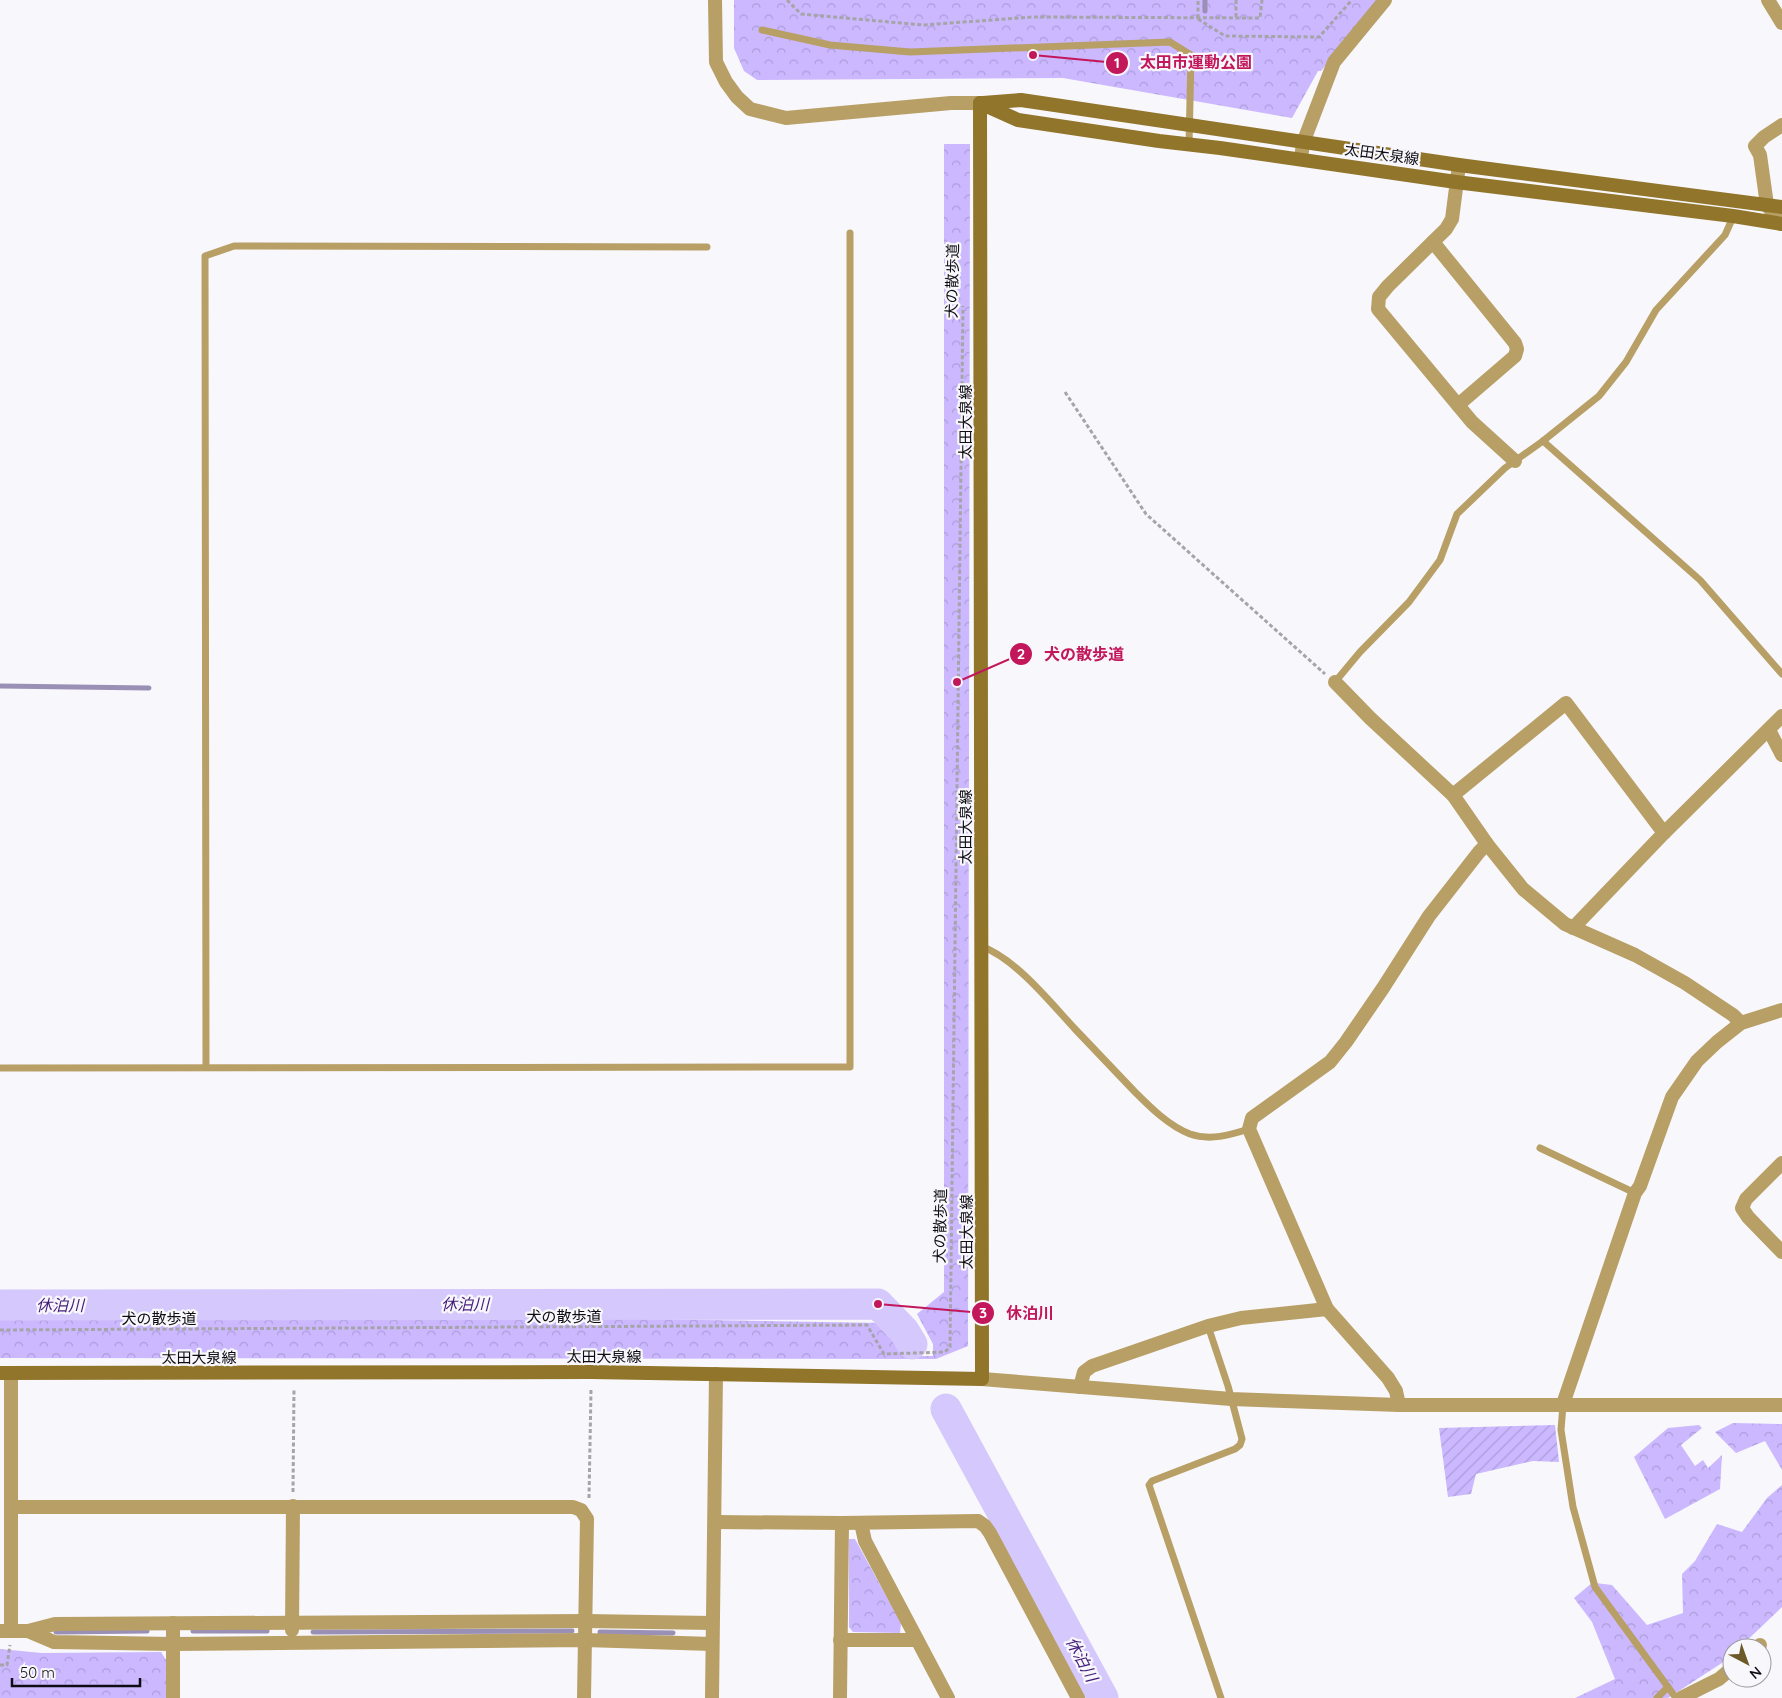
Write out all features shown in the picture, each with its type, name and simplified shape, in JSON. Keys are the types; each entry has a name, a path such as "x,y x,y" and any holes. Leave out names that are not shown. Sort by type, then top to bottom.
{"main road":[{"name":"太田大泉線","path":"980,103 1021,100 1459,165 1782,207"},
{"name":"太田大泉線","path":"980,103 1018,120 1159,142 1189,144 1456,182 1733,216 1782,224"},
{"name":"太田大泉線","path":"6,1374 591,1372 982,1379 980,103"}],"street":[{"path":"715,0 716,62 736,97 750,109 786,118 951,103 980,103"},
{"path":"1302,159 1303,143 1334,62 1385,0"},
{"path":"1768,0 1781,16"},
{"path":"1782,125 1764,137 1756,146 1760,155 1767,205 1782,224"},
{"path":"1459,165 1452,219 1446,229 1379,297 1378,308 1472,422 1516,461"},
{"path":"1433,242 1514,343 1516,349 1515,356 1458,405"},
{"path":"1335,682 1370,718 1453,795 1487,844 1523,889 1565,924 1635,954 1685,983 1733,1015 1741,1024"},
{"path":"1453,795 1566,704 1664,833"},
{"path":"1573,928 1664,833 1782,716"},
{"path":"1769,730 1782,755"},
{"path":"1399,1405 1396,1391 1388,1378 1327,1309 1249,1129 1252,1118 1330,1062 1346,1042 1429,916 1487,844"},
{"path":"1563,1404 1635,1193 1640,1186 1672,1098 1697,1061 1717,1042 1741,1024 1782,1011"},
{"path":"1782,1163 1746,1199 1742,1208 1748,1218 1782,1252"},
{"path":"1080,1387 1084,1372 1092,1366 1208,1326 1241,1318 1327,1309"},
{"path":"6,1374 12,1507 7,1635 55,1624 586,1621 712,1623"},
{"path":"712,1698 716,1374"},
{"path":"982,1379 1231,1399 1399,1405 1782,1405"},
{"path":"292,1643 293,1506"},
{"path":"12,1507 573,1507 581,1510 587,1519 584,1698"},
{"path":"715,1522 978,1522 985,1526 1078,1698"},
{"path":"840,1698 842,1523"},
{"path":"861,1523 864,1541 948,1698"},
{"path":"173,1623 173,1698"},
{"path":"28,1631 54,1642 173,1644 585,1640 712,1644"},
{"path":"840,1640 917,1640"},
{"path":"1681,1698 1722,1676"}],"lane":[{"path":"762,30 830,45 910,52 1170,42 1191,55 1189,144"},
{"path":"1335,682 1360,652 1409,602 1440,560 1457,514 1505,468 1543,441 1599,396 1626,362 1656,310 1726,235 1738,201"},
{"path":"0,1068 850,1067 850,234"},
{"path":"206,1067 205,256 234,246 707,247"},
{"path":"1543,441 1700,580 1782,674"},
{"path":"981,946 993,950 1043,994 1105,1062 1149,1106 1169,1122 1190,1134 1208,1137 1225,1137 1249,1129"},
{"path":"1540,1148 1635,1193"},
{"path":"1208,1326 1242,1439 1240,1445 1236,1449 1152,1482 1149,1485 1221,1698"},
{"path":"1563,1404 1561,1430 1573,1506 1595,1587 1676,1698"},
{"path":"1657,1698 1668,1687"}],"path":[{"path":"787,0 801,14 923,24 1034,17 1260,18 1262,0"},
{"path":"1198,0 1198,18"},
{"path":"1236,0 1236,18"},
{"path":"1198,18 1225,36 1319,37 1352,0"},
{"name":"犬の散歩道","path":"0,1330 867,1325 884,1354 945,1352 950,1347 963,298"},
{"path":"1065,392 1146,514 1335,682"},
{"path":"293,1506 294,1388"},
{"path":"583,1513 590,1496 590,1390"},
{"path":"0,1665 7,1665 7,1635"}],"green space":[{"path":"734,0 1380,0 1321,71 1318,71 1292,118 1063,78 757,80 744,71 734,48"},
{"path":"944,144 970,144 968,1346 936,1359 0,1358 0,1315 294,1313 881,1323 895,1336 910,1356 933,1356 933,1344 917,1314 944,1292"},
{"path":"1733,1423 1782,1424 1782,1470 1765,1441 1736,1453 1715,1432"},
{"path":"1555,1425 1559,1462 1533,1461 1476,1474 1471,1494 1448,1497 1439,1428"},
{"path":"1699,1425 1702,1428 1681,1445 1695,1466 1703,1460 1708,1468 1722,1455 1720,1489 1665,1519 1634,1457 1668,1428"},
{"path":"1782,1485 1782,1607 1749,1638 1722,1638 1722,1663 1668,1698 1575,1698 1615,1679 1592,1622 1574,1598 1593,1582 1612,1585 1647,1625 1683,1613 1682,1574 1695,1561 1717,1524 1742,1532 1767,1498"},
{"path":"849,1539 855,1539 901,1623 900,1633 853,1632 849,1627"},
{"path":"0,1649 42,1653 161,1652 166,1660 166,1698 0,1698"}],"waterway":[{"path":"1205,0 1205,11"},
{"path":"0,686 149,688"},
{"name":"休泊川","path":"0,1305 878,1304 904,1331 912,1344"},
{"name":"休泊川","path":"946,1409 1103,1698"},
{"path":"56,1632 147,1631"},
{"path":"193,1631 267,1631"},
{"path":"313,1632 572,1631"},
{"path":"600,1632 673,1633"}],"place":[{"name":"太田市運動公園","path":"1033,55"},
{"name":"犬の散歩道","path":"957,682"},
{"name":"休泊川","path":"878,1304"}]}
